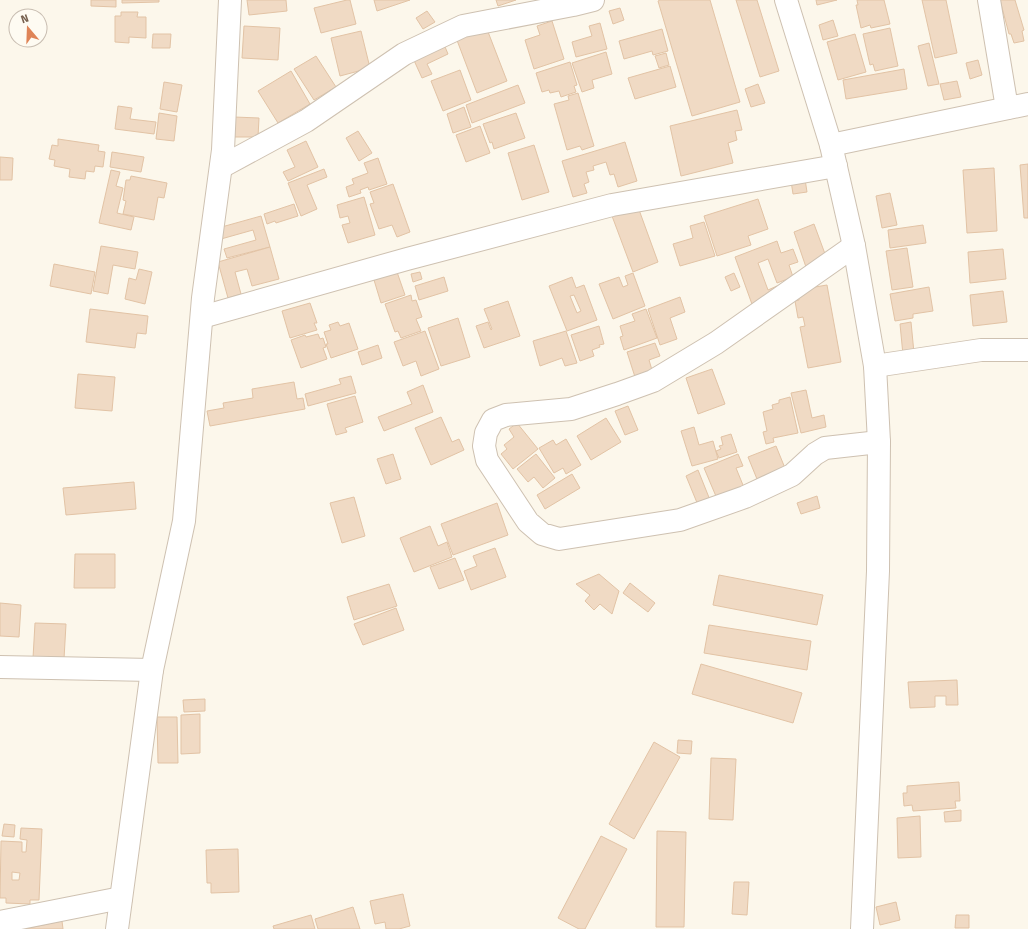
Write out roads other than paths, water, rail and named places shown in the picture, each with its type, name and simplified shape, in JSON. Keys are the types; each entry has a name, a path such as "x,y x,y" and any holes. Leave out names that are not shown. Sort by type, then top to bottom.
{"street":[{"path":"117,929 152,670 184,521 202,317 223,150 230,0"},
{"path":"221,167 306,122 404,54 463,26 593,0"},
{"path":"786,0 831,145 854,246 875,366 879,442 878,571 862,929"},
{"path":"989,0 1007,108"},
{"path":"831,145 1028,104"},
{"path":"202,317 407,258 612,205 836,166"},
{"path":"854,246 716,343 653,381 571,409 506,415 492,420 486,434 484,446 487,460 528,522 542,534 559,539 680,520 745,496 792,475 814,454 825,448 879,442"},
{"path":"875,366 981,350 1028,350"},
{"path":"0,667 152,670"},
{"path":"0,922 121,898"}]}
